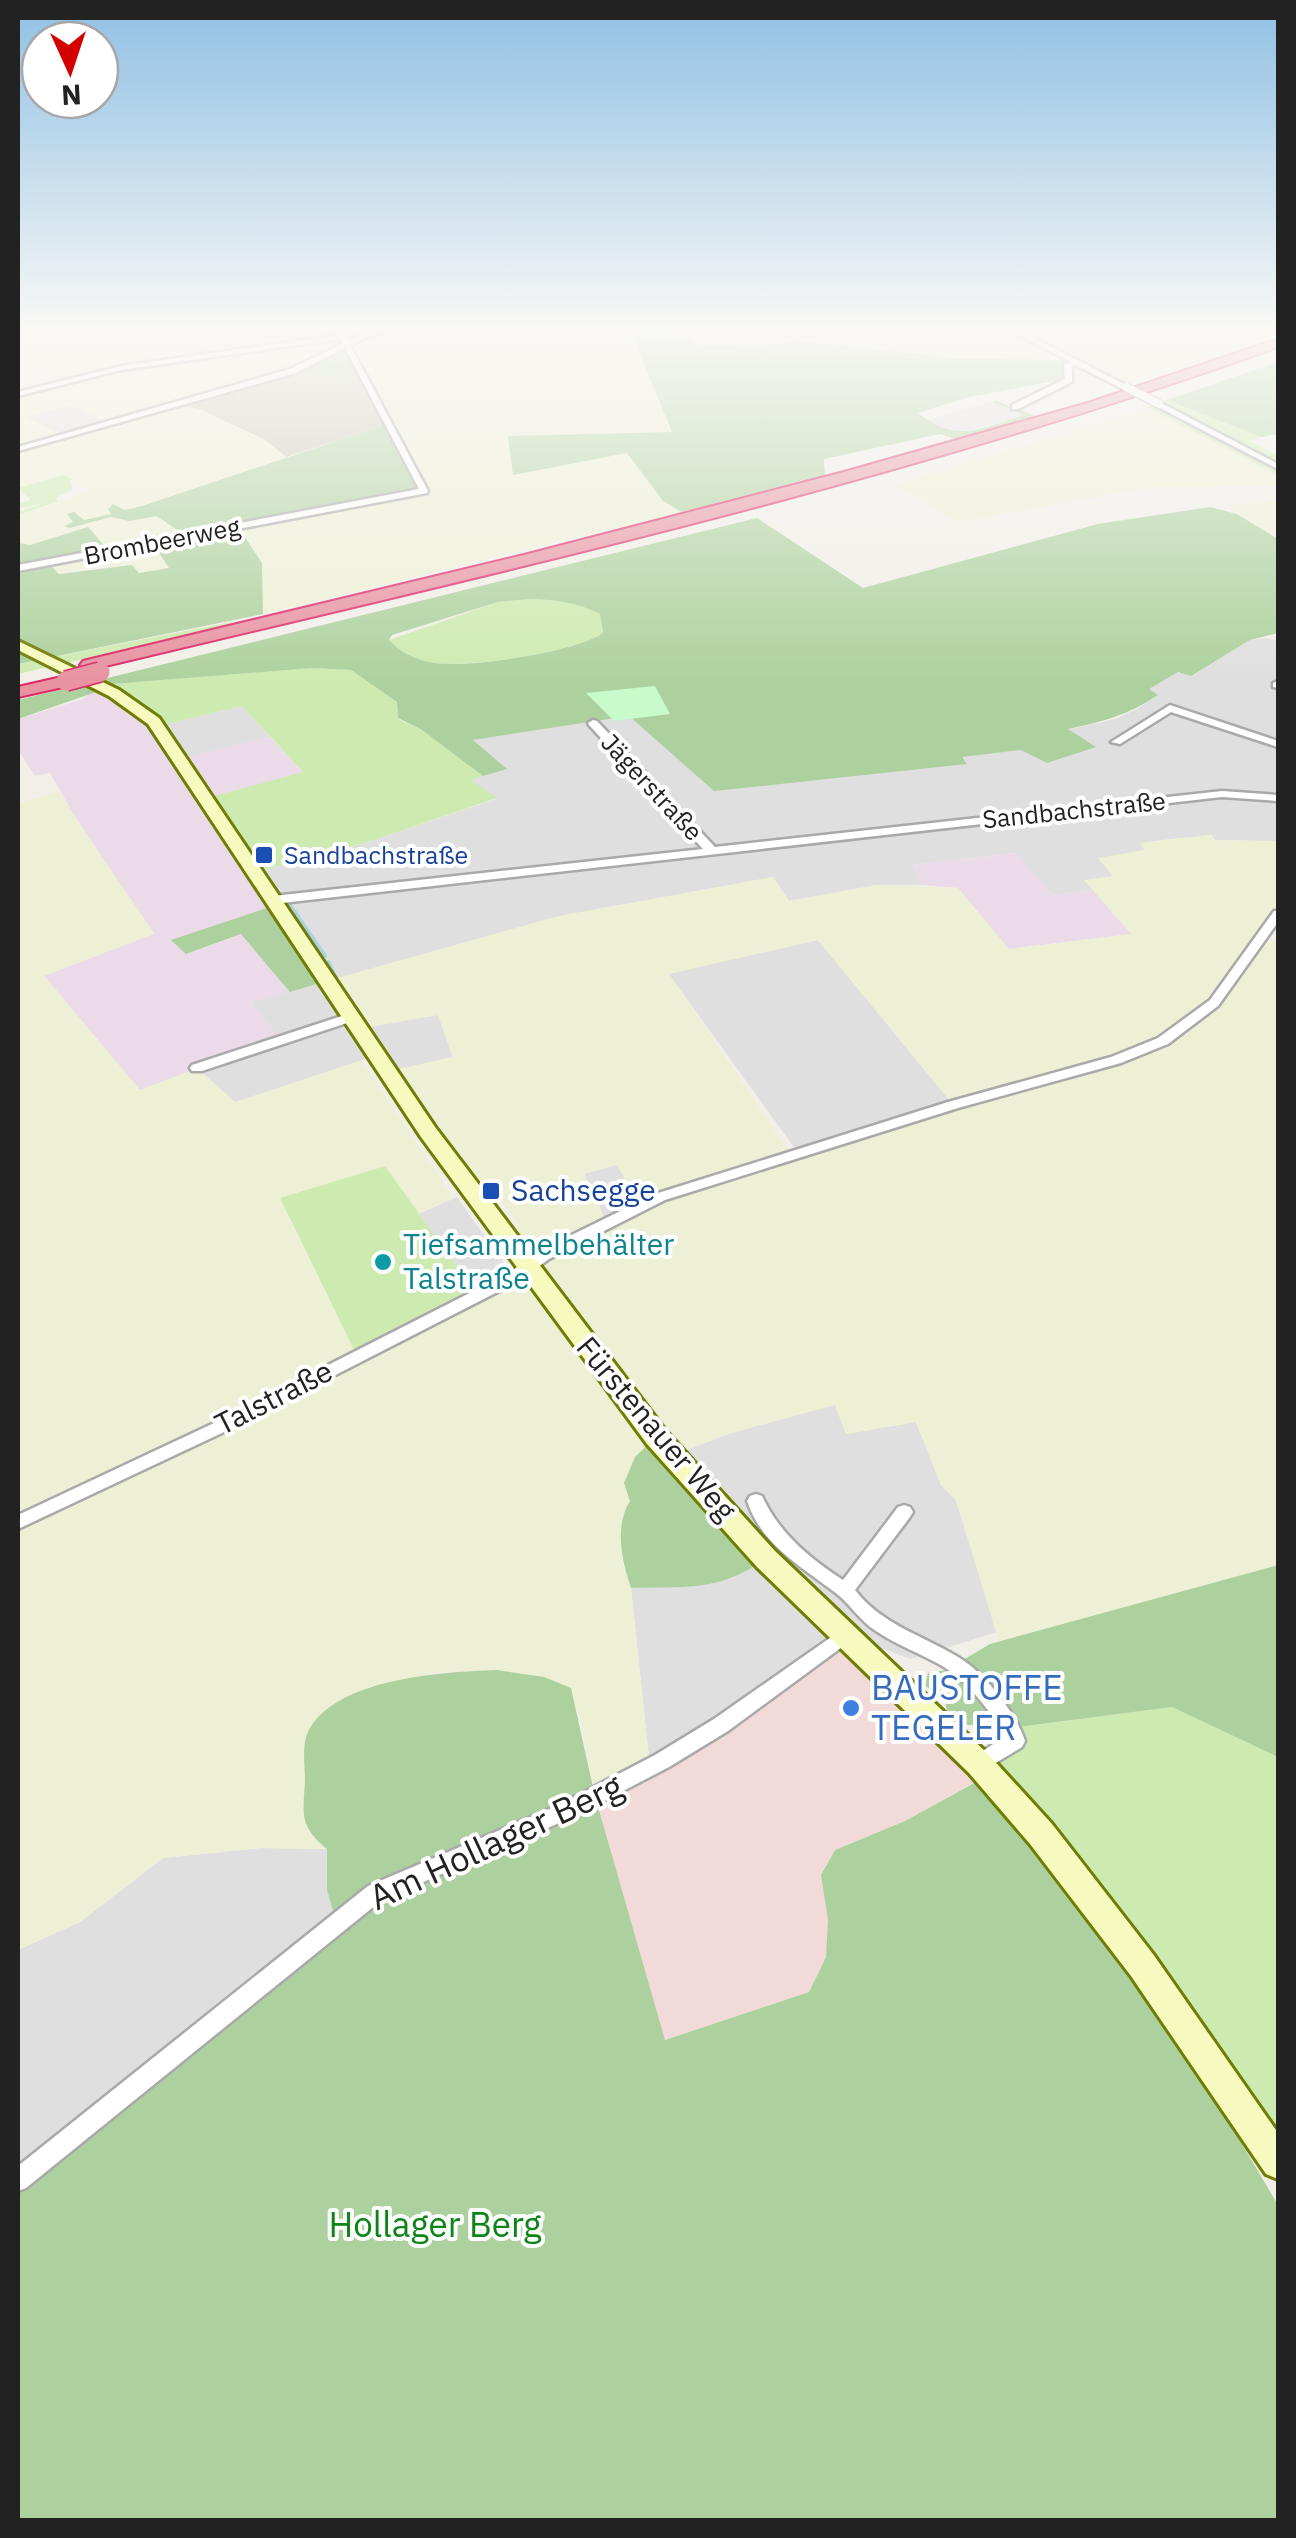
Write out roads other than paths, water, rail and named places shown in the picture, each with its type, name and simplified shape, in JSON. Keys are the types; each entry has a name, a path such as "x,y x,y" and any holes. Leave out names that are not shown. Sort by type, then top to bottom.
{"highway":[{"path":"18,692 61,677 536,566 980,445"},
{"path":"18,682 61,677"}],"street":[{"name":"Brombeerweg","path":"18,568 424,491 400,445"},
{"path":"1239,445 1278,466"},
{"name":"Fürstenauer Weg","path":"18,645 114,693 158,726 428,1132 671,1456 766,1558 979,1764 1094,1898 1278,2162"},
{"path":"1116,742 1170,708 1278,744"},
{"name":"Jägerstraße","path":"593,723 710,850"},
{"name":"Sandbachstraße","path":"273,900 1222,794 1278,798"},
{"path":"527,1266 660,1197 953,1105 1116,1060 1163,1041 1214,1003 1278,914"},
{"path":"197,1068 351,1017"},
{"name":"Talstraße","path":"18,1522 218,1428 527,1266"},
{"path":"756,1500 757,1514 845,1590 854,1604 902,1640 956,1665 1003,1718 1015,1735 1014,1741 979,1764"},
{"path":"845,1590 904,1512"},
{"name":"Am Hollager Berg","path":"18,2180 375,1893 568,1810 662,1762 721,1725 847,1634"}],"waterway":[{"path":"289,904 325,956"},
{"path":"328,962 336,978"}],"place":[{"name":"Sandbachstraße","path":"264,855"},
{"name":"Sachsegge","path":"491,1191"},
{"name":"Tiefsammelbehälter Talstraße","path":"383,1262"},
{"name":"BAUSTOFFE TEGELER","path":"851,1708"}],"park label":[{"name":"Hollager Berg","path":"435,2225"}]}
